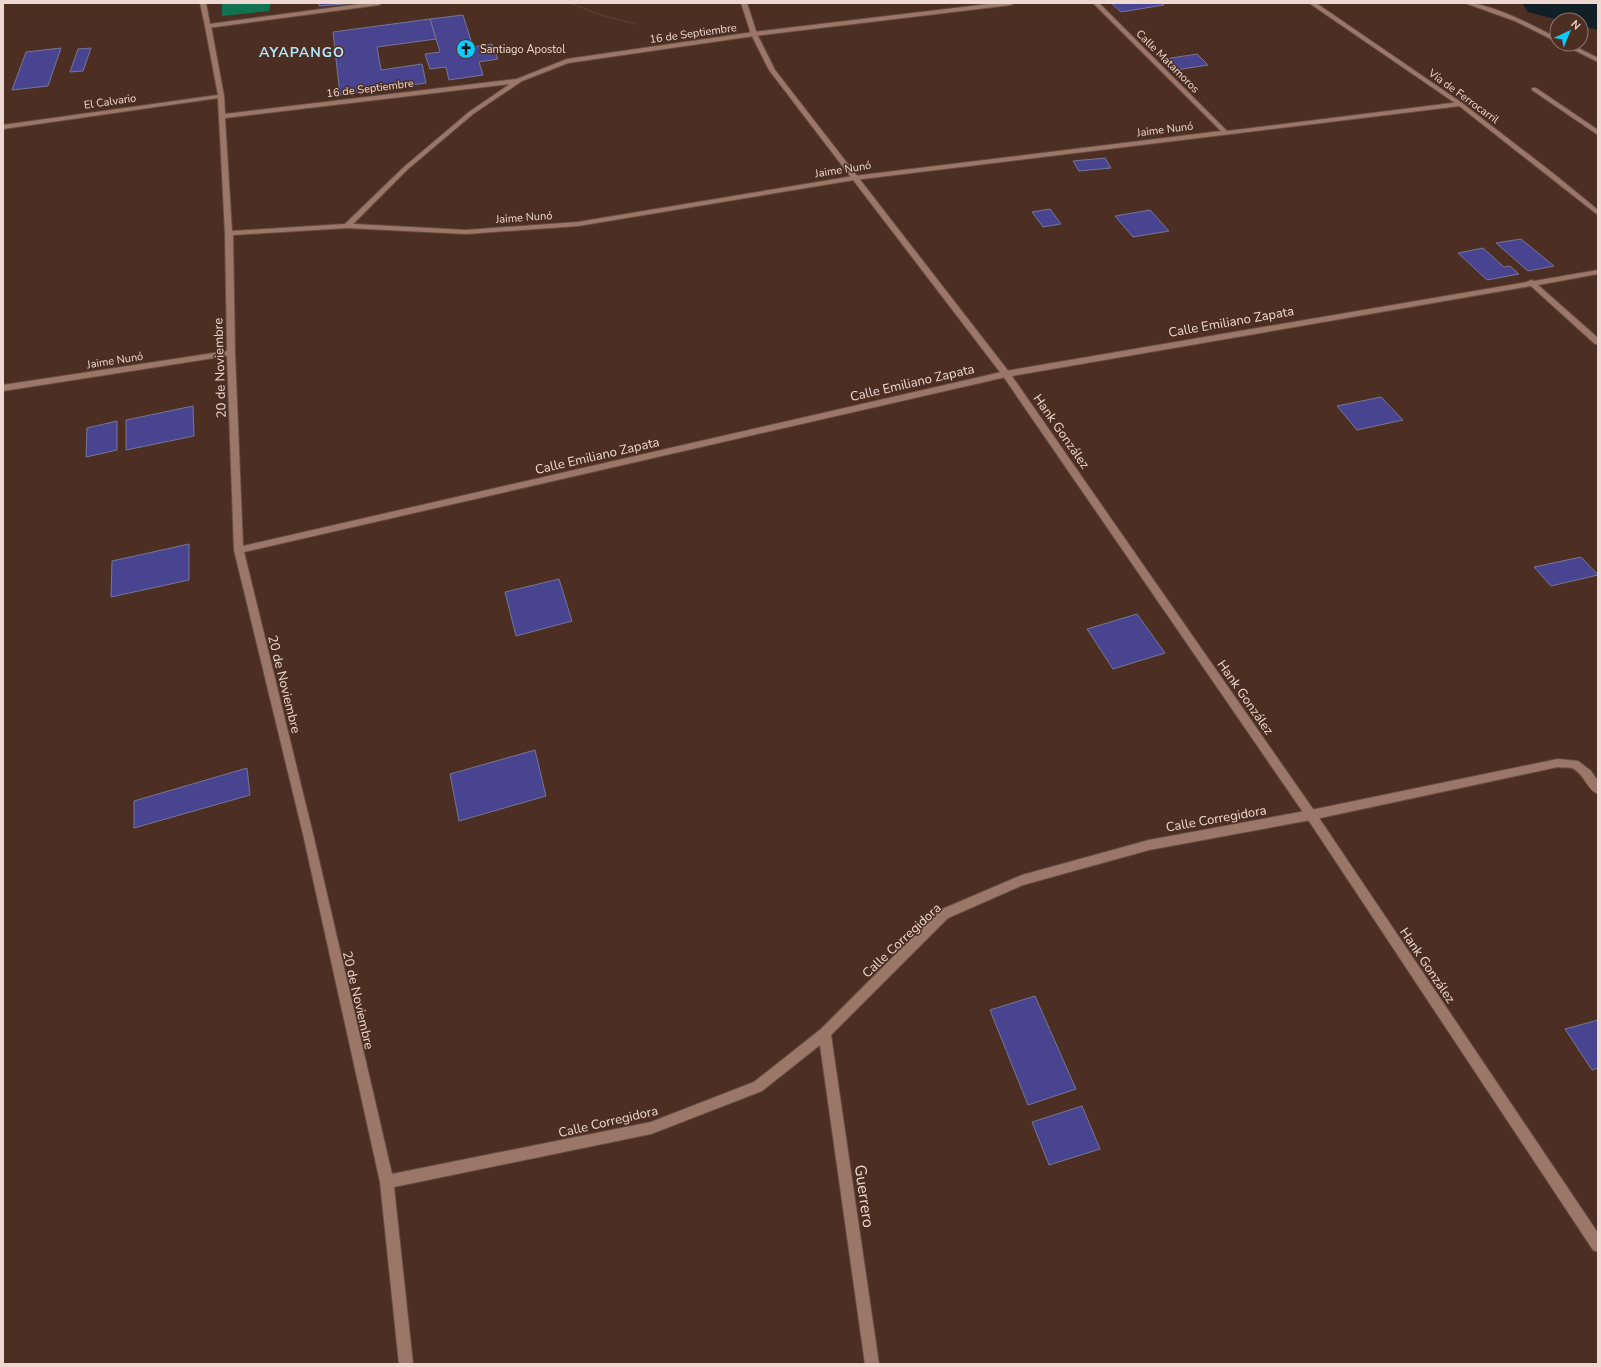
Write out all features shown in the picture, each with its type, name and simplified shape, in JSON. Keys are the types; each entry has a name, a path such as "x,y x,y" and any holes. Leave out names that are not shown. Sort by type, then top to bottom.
{"street":[{"name":"20 de Noviembre","path":"204,3 221,96 229,233 231,353 239,550 308,834 387,1182 406,1364"},
{"path":"208,26 379,3"},
{"name":"Hank González","path":"744,3 754,34 772,70 1006,374 1310,815 1598,1245"},
{"name":"16 de Septiembre","path":"347,226 406,168 471,113 520,80 566,61 972,5 1011,3"},
{"name":"Calle Matamoros","path":"1096,3 1226,132"},
{"name":"Vía de Ferrocarril","path":"1312,3 1460,104 1552,175 1598,213"},
{"path":"1468,3 1517,20 1549,36"},
{"path":"1582,52 1598,60"},
{"name":"16 de Septiembre","path":"222,116 520,80"},
{"path":"1534,89 1598,133"},
{"name":"El Calvario","path":"3,127 221,96"},
{"name":"Jaime Nunó","path":"229,233 347,226 466,232 578,224 854,178 1460,104"},
{"name":"Calle Emiliano Zapata","path":"239,550 1006,374 1531,282 1598,272"},
{"path":"1531,282 1598,342"},
{"name":"Jaime Nunó","path":"3,388 231,353"},
{"name":"Calle Corregidora","path":"387,1182 651,1128 758,1087 825,1033 944,914 1022,880 1149,845 1310,815 1558,763 1574,764 1586,774 1598,789"},
{"name":"Guerrero","path":"825,1033 872,1364"}],"green space":[{"path":"222,3 271,3 269,11 222,16"}],"building":[{"path":"319,3 357,3 319,6"},
{"path":"1111,3 1162,3 1164,5 1121,12"},
{"name":"Santiago Apostol","path":"463,15 473,47 492,44 498,59 479,62 483,75 449,80 446,67 430,69 425,54 440,52 430,19"},
{"path":"430,19 436,39 377,47 381,70 422,64 426,83 340,95 333,32"},
{"path":"61,48 48,86 12,90 26,52"},
{"path":"91,48 83,71 70,72 78,49"},
{"path":"1197,54 1208,65 1176,70 1165,59"},
{"path":"1105,158 1111,168 1079,171 1073,161"},
{"path":"1050,209 1061,224 1043,227 1032,212"},
{"path":"1150,210 1169,231 1133,237 1115,216"},
{"path":"1521,239 1554,266 1528,271 1496,243"},
{"path":"1483,248 1504,267 1510,266 1519,274 1487,280 1458,253"},
{"path":"1381,397 1403,420 1357,430 1337,406"},
{"path":"193,406 194,436 126,450 126,420"},
{"path":"117,421 117,450 86,457 87,428"},
{"path":"189,544 189,580 111,597 112,561"},
{"path":"1581,557 1598,575 1551,586 1534,567"},
{"path":"559,579 572,621 516,636 505,592"},
{"path":"1137,614 1165,653 1113,669 1087,629"},
{"path":"535,750 546,796 459,821 450,774"},
{"path":"247,768 250,795 134,828 134,801"},
{"path":"1035,996 1076,1089 1028,1105 990,1010"},
{"path":"1598,1020 1598,1068 1592,1070 1565,1029"},
{"path":"1082,1106 1100,1149 1049,1165 1032,1122"}],"waterway":[{"path":"1543,3 1598,17"}],"place":[{"name":"Santiago Apostol","path":"466,49"}],"district":[{"name":"AYAPANGO","path":"302,52"}]}
